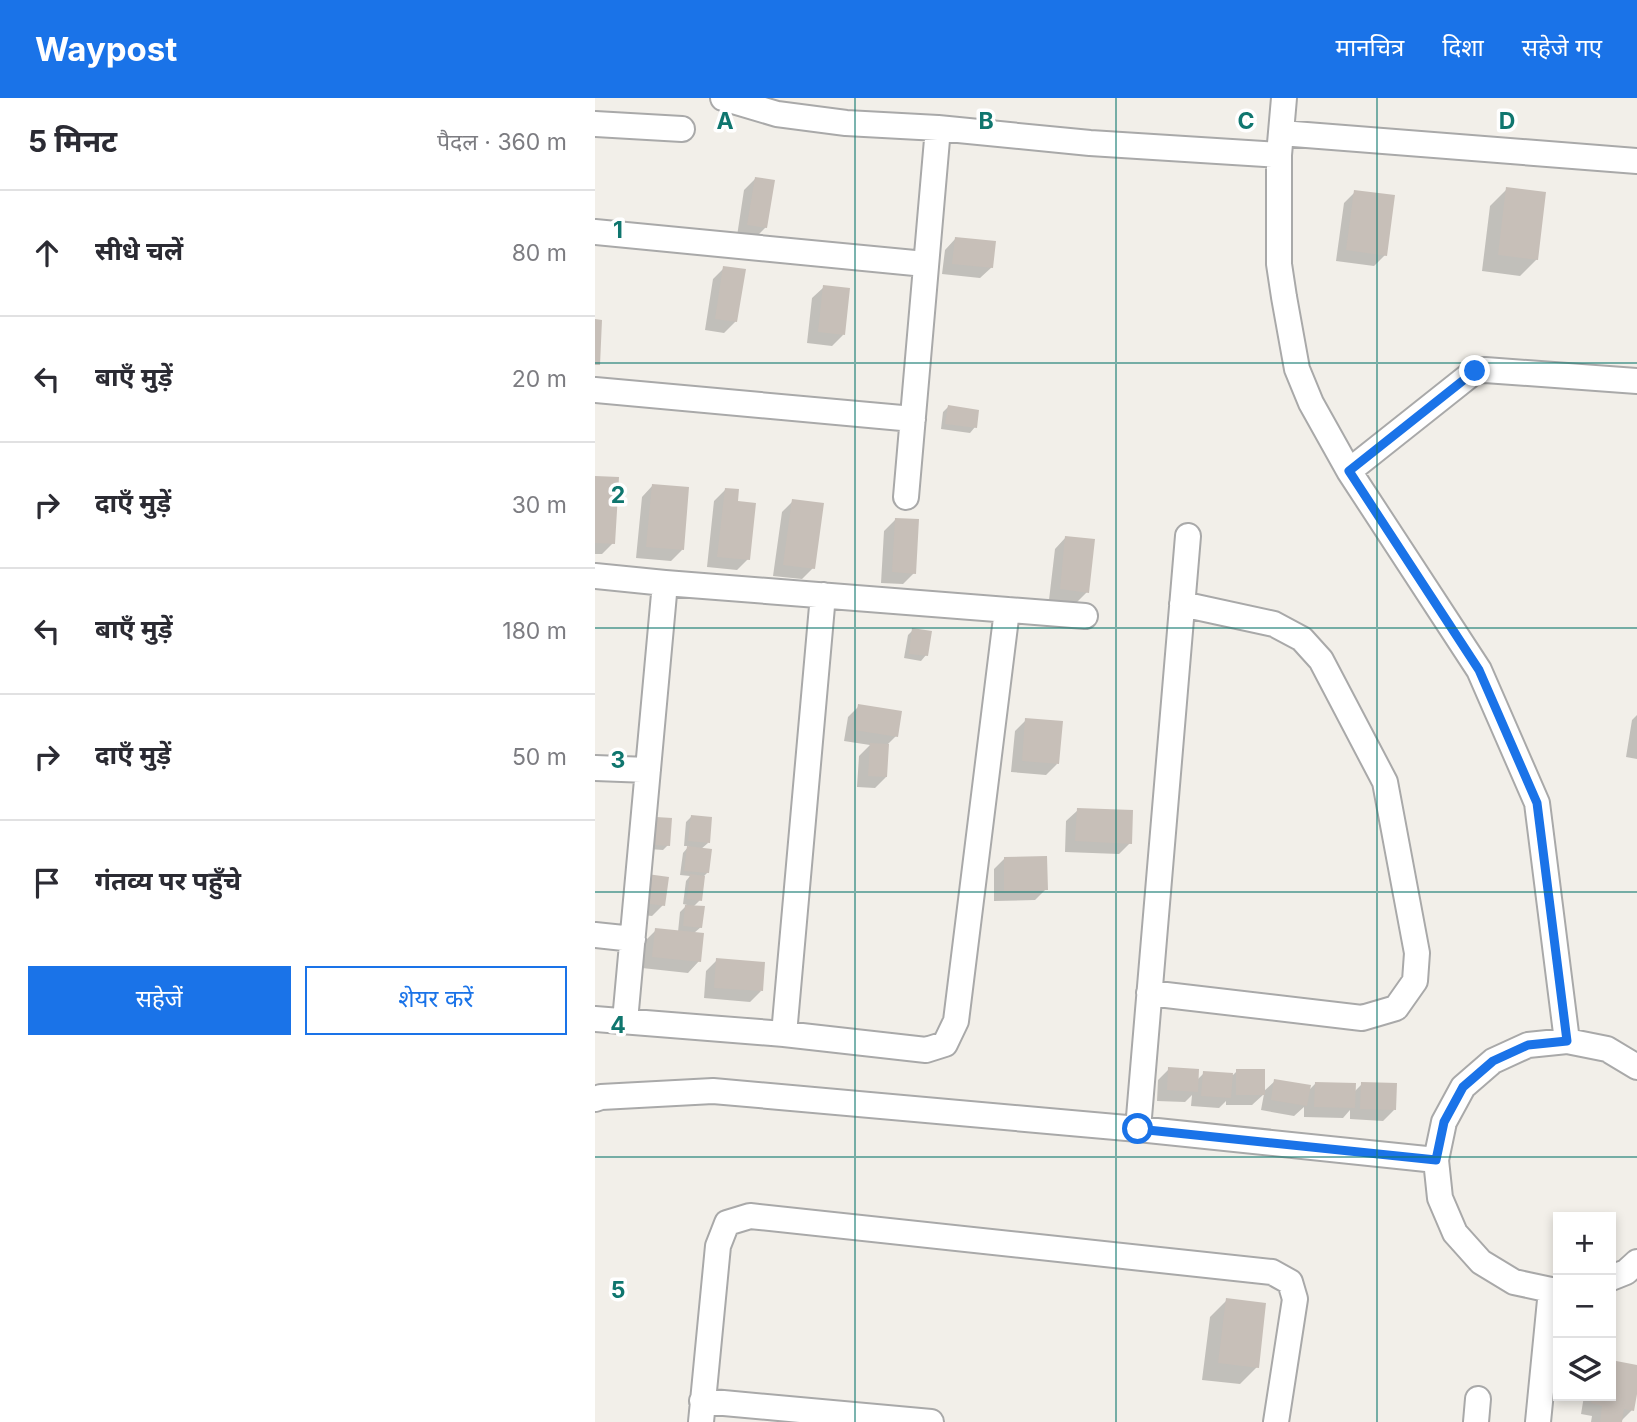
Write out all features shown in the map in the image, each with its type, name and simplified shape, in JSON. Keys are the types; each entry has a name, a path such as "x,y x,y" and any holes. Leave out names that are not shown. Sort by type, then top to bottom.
{"street":[{"path":"723,98 777,114 846,123 938,128 1090,143 1280,144 1637,161"},
{"path":"1284,98 1280,144 1279,264 1297,369 1311,403 1349,471 1479,670 1537,803 1567,1041"},
{"path":"595,124 682,129"},
{"path":"906,497 938,128"},
{"path":"595,232 925,264"},
{"path":"1349,471 1475,371 1637,380"},
{"path":"595,390 913,419"},
{"path":"1138,1129 1188,536"},
{"path":"595,576 1085,616"},
{"path":"625,1021 665,583"},
{"path":"784,1034 823,595"},
{"path":"1149,993 1362,1018 1396,1008 1415,981 1417,962 1385,782 1321,660 1302,639 1274,624 1182,604"},
{"path":"595,1019 784,1034 926,1050 946,1044 955,1021 1007,610"},
{"path":"595,768 648,770"},
{"path":"595,935 633,939"},
{"path":"1553,1290 1514,1282 1481,1262 1455,1233 1440,1198 1436,1160 1444,1122 1463,1087 1493,1061 1528,1045 1567,1041 1607,1049 1637,1067"},
{"path":"595,1099 713,1091 1138,1129 1436,1160"},
{"path":"931,1422 701,1412 718,1247 727,1223 750,1216 1272,1272 1290,1283 1295,1299 1276,1422"},
{"path":"1616,1276 1626,1272 1637,1262"},
{"path":"1538,1422 1553,1306"}],"building":[{"path":"755,177 775,180 767,228 747,225"},
{"path":"1506,187 1546,192 1538,260 1498,255"},
{"path":"1354,190 1395,195 1387,256 1346,250"},
{"path":"955,237 996,241 993,268 952,264"},
{"path":"723,266 746,269 737,322 715,319"},
{"path":"823,285 850,288 845,335 818,332"},
{"path":"595,319 602,320 600,365 595,365"},
{"path":"948,405 979,410 977,428 945,424"},
{"path":"595,476 619,477 615,544 595,543"},
{"path":"652,484 689,487 684,550 646,547"},
{"path":"725,488 739,489 738,501 756,503 750,560 717,557"},
{"path":"792,499 824,503 815,569 783,565"},
{"path":"895,518 919,519 916,574 892,572"},
{"path":"1065,536 1095,539 1089,593 1060,589"},
{"path":"912,628 932,631 928,656 909,654"},
{"path":"858,704 902,711 898,737 854,730"},
{"path":"1025,718 1063,721 1059,764 1022,761"},
{"path":"870,743 889,744 887,777 868,776"},
{"path":"1077,808 1133,810 1132,844 1075,841"},
{"path":"691,815 712,817 710,843 688,841"},
{"path":"656,817 672,818 670,846 654,845"},
{"path":"687,846 712,849 709,873 684,871"},
{"path":"1047,856 1048,890 1004,891 1004,857"},
{"path":"647,874 669,877 665,906 643,903"},
{"path":"690,874 705,876 702,901 687,899"},
{"path":"685,905 705,906 702,928 683,926"},
{"path":"655,928 704,933 701,962 652,957"},
{"path":"716,958 765,962 763,991 714,988"},
{"path":"1168,1067 1199,1069 1198,1092 1167,1090"},
{"path":"1236,1069 1265,1069 1265,1095 1236,1095"},
{"path":"1203,1071 1233,1073 1231,1098 1201,1096"},
{"path":"1274,1079 1311,1085 1307,1106 1271,1100"},
{"path":"1315,1082 1356,1083 1355,1108 1314,1107"},
{"path":"1361,1082 1397,1083 1396,1110 1360,1109"},
{"path":"1226,1298 1266,1303 1259,1368 1218,1363"},
{"path":"1616,1361 1637,1365 1634,1411 1624,1409 1622,1422 1600,1422 1602,1406 1591,1403 1616,1401"}],"route":[{"path":"1138,1129 1436,1160 1444,1122 1463,1087 1493,1061 1528,1045 1567,1041 1537,803 1479,670 1349,471 1475,371"}]}
